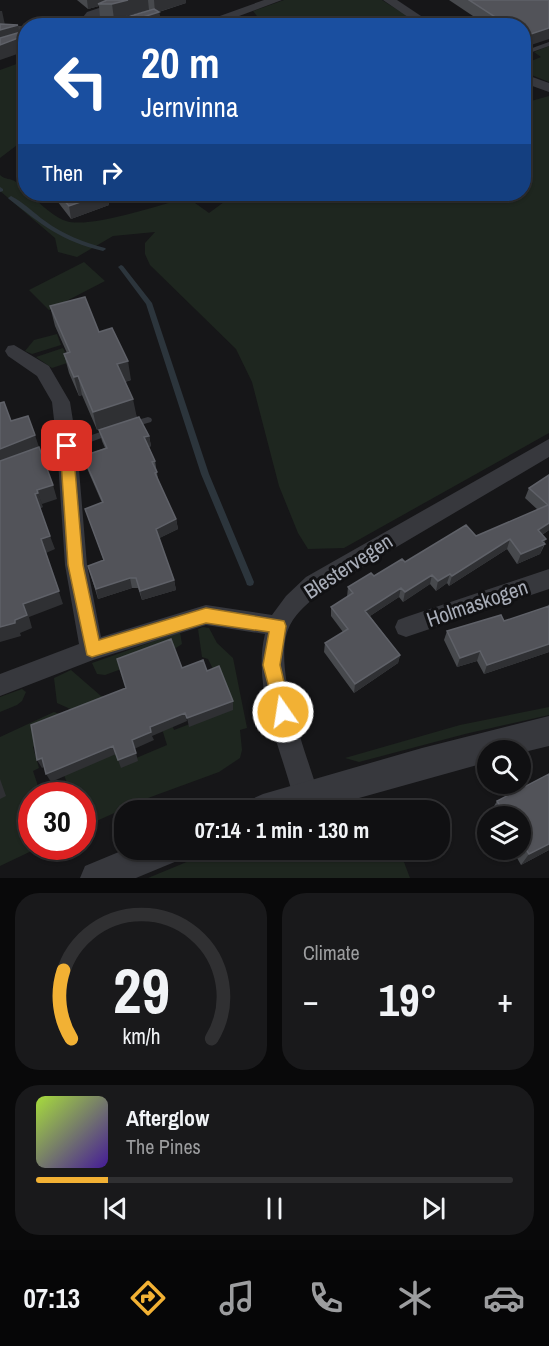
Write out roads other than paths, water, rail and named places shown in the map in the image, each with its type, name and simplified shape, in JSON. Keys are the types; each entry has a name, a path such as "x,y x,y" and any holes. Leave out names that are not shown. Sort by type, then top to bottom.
{"street":[{"path":"90,18 91,15 135,0"},
{"path":"222,18 276,0"},
{"path":"389,0 417,18"},
{"path":"0,32 18,30"},
{"path":"531,81 549,88"},
{"path":"14,351 43,371 61,402 67,446 76,565 92,650"},
{"name":"Blestervegen","path":"306,796 272,665 278,626 294,602 314,584 549,447"},
{"name":"Holmaskogen","path":"406,627 549,579"},
{"path":"0,685 92,650 206,615 278,626"},
{"path":"294,800 549,731"},
{"path":"98,878 140,860"}],"lane":[{"path":"531,50 549,44"},
{"path":"22,464 67,446 148,420"}],"waterway":[{"path":"11,198 53,230 88,246 103,249"},
{"path":"121,267 149,303 205,474 250,582"}]}
